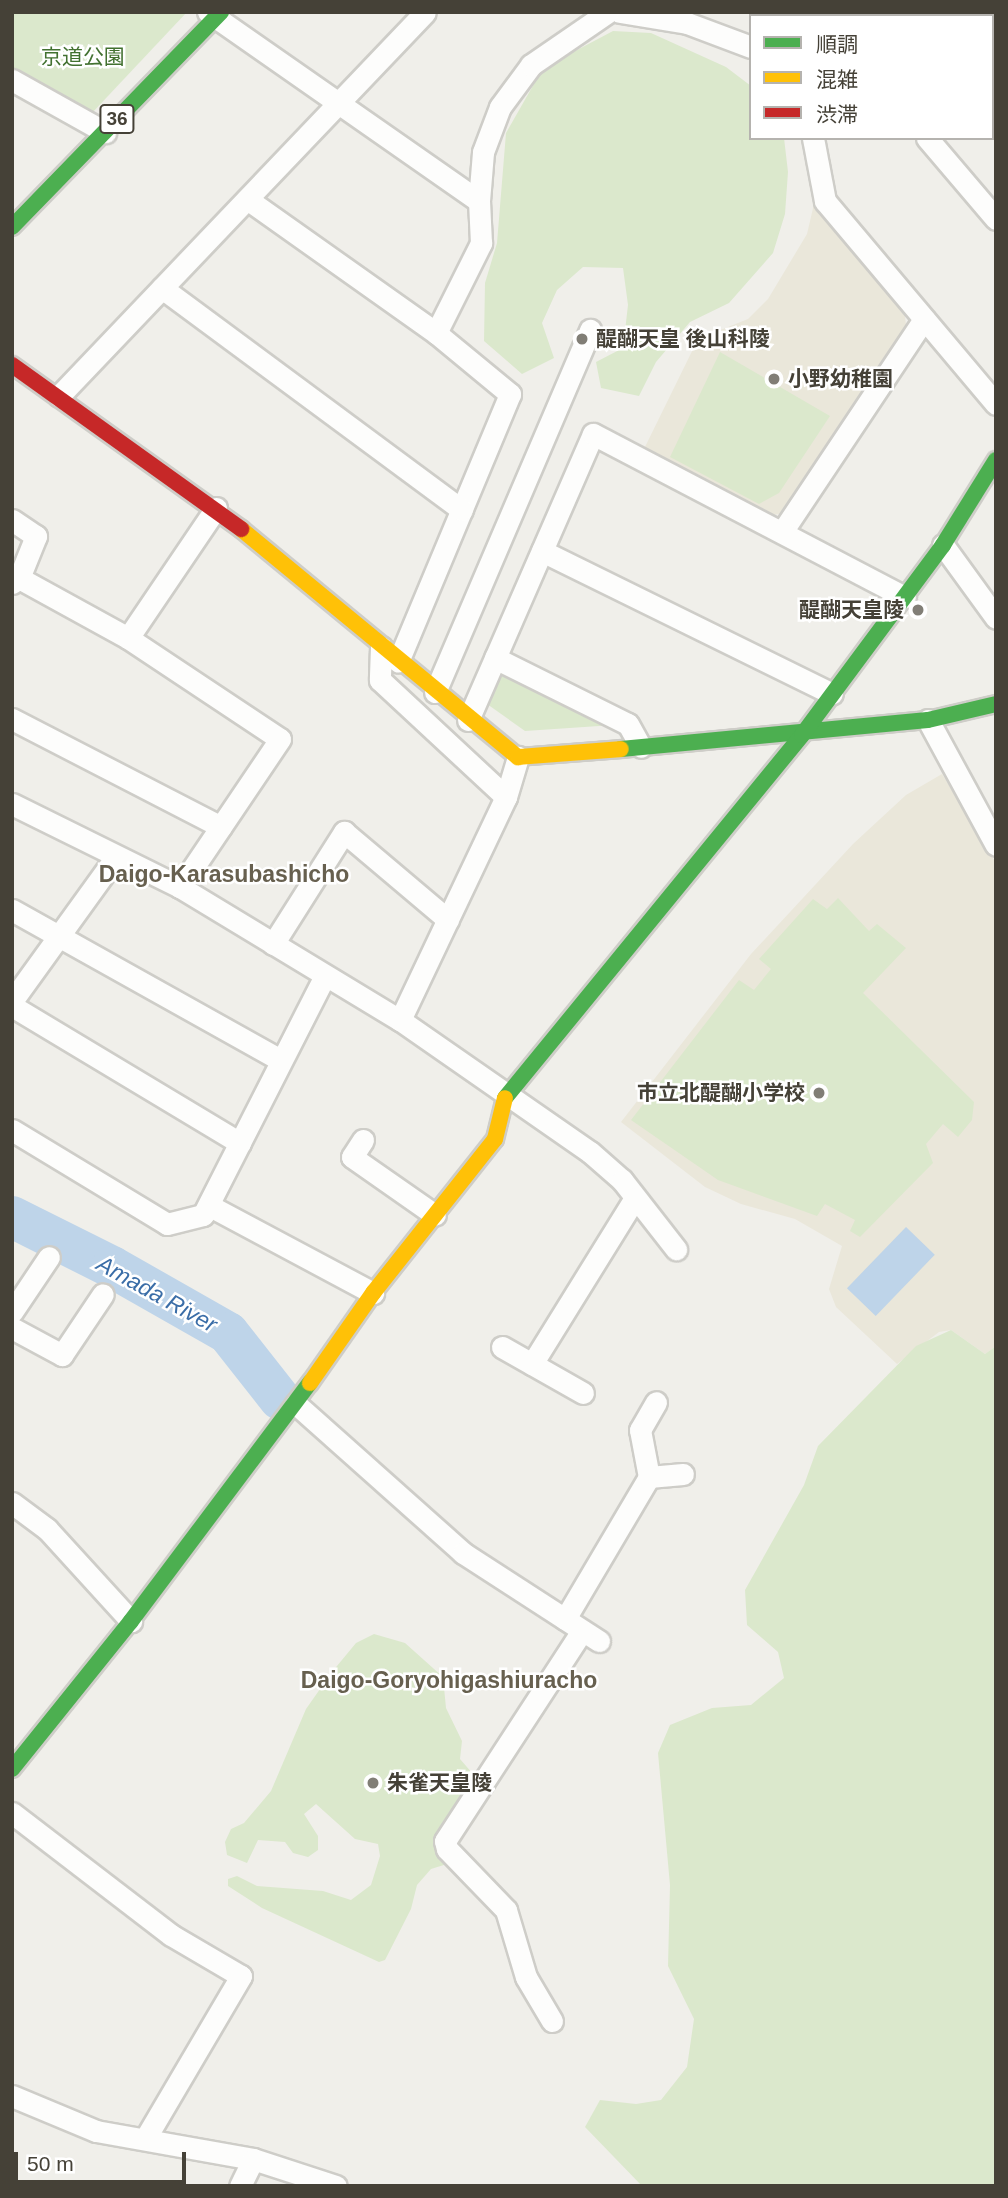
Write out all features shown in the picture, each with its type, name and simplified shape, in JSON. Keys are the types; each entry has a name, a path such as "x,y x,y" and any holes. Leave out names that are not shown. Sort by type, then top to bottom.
{"street":[{"path":"59,396 425,12"},
{"path":"436,334 481,243 479,201 484,152 500,107 531,65 608,12"},
{"path":"620,12 687,23 749,46"},
{"path":"215,14 337,104 479,201"},
{"name":"36","path":"12,227 215,14"},
{"path":"12,80 105,132"},
{"path":"813,140 824,201 996,404"},
{"path":"929,140 996,219"},
{"path":"247,199 436,334 510,394 398,662"},
{"path":"162,288 462,510"},
{"path":"782,532 924,319"},
{"path":"435,692 590,330"},
{"path":"12,365 216,508 468,720 518,757 802,735 928,720 996,704"},
{"path":"468,720 593,434 905,597"},
{"path":"12,1769 131,1621 296,1404 373,1293 495,1139 506,1096 802,735 943,545 996,460"},
{"path":"128,638 216,508"},
{"path":"12,520 36,536 15,581 128,638 280,739 180,887"},
{"path":"943,545 996,618"},
{"path":"542,551 832,694"},
{"path":"381,647 380,680 506,797"},
{"path":"495,658 628,724 641,747"},
{"path":"12,719 221,827"},
{"path":"928,720 996,845"},
{"path":"400,1020 506,797 518,757"},
{"path":"12,804 180,887 400,1020 590,1152 635,1198 676,1249"},
{"path":"273,944 344,832 448,920"},
{"path":"116,857 12,1004 240,1143"},
{"path":"12,910 63,935 280,1060"},
{"path":"12,1130 167,1224 203,1215 210,1206 280,1060 325,976"},
{"path":"363,1140 352,1157 435,1215"},
{"path":"533,1364 635,1198"},
{"path":"210,1206 373,1293"},
{"path":"12,1312 49,1257"},
{"path":"12,1328 62,1355 103,1294"},
{"path":"502,1347 583,1393"},
{"path":"552,2021 526,1977 506,1910 445,1841 582,1630 649,1477 640,1430 656,1402"},
{"path":"296,1404 463,1553 582,1630"},
{"path":"649,1477 683,1474"},
{"path":"12,1503 47,1528 131,1621"},
{"path":"12,1813 171,1935 241,1976 145,2139"},
{"path":"12,2096 96,2131 253,2159 336,2186"},
{"path":"240,2186 253,2159"}],"shaded area":[{"name":"小野幼稚園","path":"814,204 904,308 906,325 784,513 768,516 643,451 698,339 748,319 768,299 807,234"},
{"name":"市立北醍醐小学校","path":"942,774 996,863 996,1346 985,1354 951,1330 939,1332 897,1364 836,1307 829,1289 842,1246 795,1219 741,1204 705,1187 621,1122 751,954 853,844 906,795"}],"green space":[{"name":"京道公園","path":"12,12 187,12 92,113 12,69"},
{"path":"613,31 651,33 726,67 749,84 749,140 784,140 788,172 785,214 773,253 729,303 690,322 656,362 639,396 601,388 596,362 623,348 628,305 623,268 583,267 557,290 542,323 554,358 522,374 484,341 485,283 497,243 506,133 543,68"},
{"path":"720,352 830,416 779,493 759,504 670,457"},
{"path":"508,674 614,725 525,731 487,704 501,676"},
{"path":"838,898 869,931 877,924 906,948 863,993 974,1102 972,1120 958,1137 943,1124 926,1144 933,1163 860,1237 850,1231 855,1220 825,1204 817,1216 718,1180 631,1120 739,980 754,990 771,969 759,959 813,899 827,909"},
{"path":"951,1330 985,1354 996,1346 996,2186 642,2186 585,2127 600,2100 636,2104 661,2100 687,2067 694,2019 668,1966 670,1885 658,1753 670,1725 712,1708 751,1705 784,1678 778,1652 747,1625 745,1590 804,1485 818,1446 916,1346"},
{"path":"374,1634 405,1643 443,1677 446,1708 462,1741 460,1759 473,1774 474,1792 447,1864 431,1869 417,1885 411,1909 385,1960 379,1962 262,1908 228,1886 228,1879 237,1876 257,1886 323,1891 351,1900 371,1885 380,1856 378,1844 355,1839 316,1804 304,1814 318,1836 318,1850 308,1857 293,1853 285,1842 258,1840 247,1863 227,1855 225,1842 231,1829 244,1823 271,1791 306,1709 332,1672 356,1643"}],"water":[{"path":"906,1227 935,1255 876,1316 847,1288"}],"waterway":[{"name":"Amada River","path":"12,1217 112,1267 228,1333 280,1399"}],"traffic: fast":[{"path":"12,227 221,12"},
{"path":"505,1098 802,735 943,545 996,460"},
{"path":"621,749 928,720 996,704"},
{"path":"12,1769 131,1621 310,1383"}],"traffic: slow":[{"path":"241,529 518,757 621,749"},
{"path":"310,1383 373,1293 495,1139 505,1098"}],"traffic: jam":[{"path":"12,365 241,529"}],"place":[{"name":"醍醐天皇 後山科陵","path":"582,339"},
{"name":"小野幼稚園","path":"774,379"},
{"name":"醍醐天皇陵","path":"918,610"},
{"name":"市立北醍醐小学校","path":"819,1093"},
{"name":"朱雀天皇陵","path":"373,1783"}],"district":[{"name":"Daigo-Karasubashicho","path":"224,874"},
{"name":"Daigo-Goryohigashiuracho","path":"449,1680"}]}
